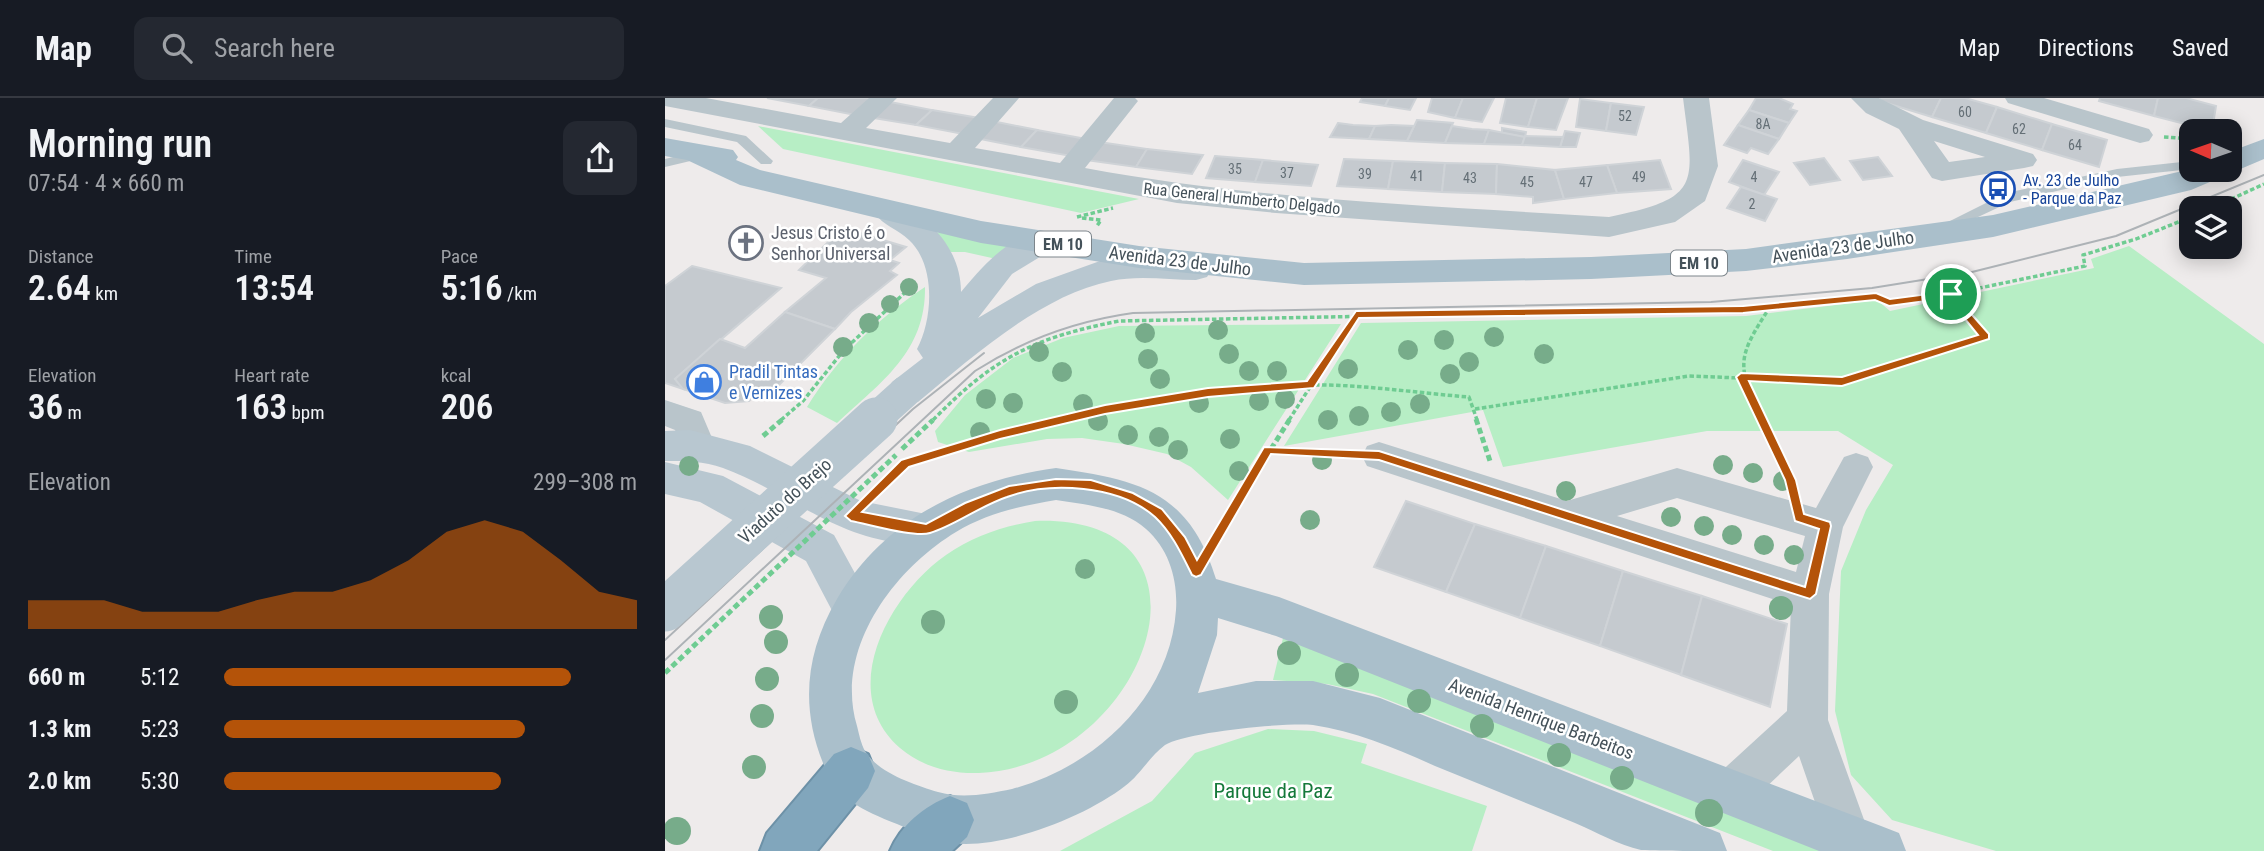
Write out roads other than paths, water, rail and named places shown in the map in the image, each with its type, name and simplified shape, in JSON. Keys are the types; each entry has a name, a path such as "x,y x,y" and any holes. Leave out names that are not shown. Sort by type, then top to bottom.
{"highway":[{"path":"785,851 851,771"}],"main road":[{"name":"Avenida 23 de Julho","path":"665,147 698,155 766,161 1048,234 1093,233 1151,244 1317,259 1378,259 1464,269"},
{"name":"Avenida 23 de Julho","path":"2242,158 2264,148"},
{"name":"Avenida 23 de Julho","path":"698,155 751,178 890,213 1048,234 1236,269 1378,275 1464,269 1591,268 1724,262 1847,248 1993,226 2182,182"},
{"path":"1056,484 1091,485 1129,497 1158,513 1181,540 1198,582 1199,622 1192,657 1178,691 1154,724 1114,766 1062,797 933,836 897,801 851,771 829,721 830,664 853,608 886,567 927,529 969,506 1009,491 1056,484"},
{"name":"Avenida Henrique Barbeitos","path":"1198,582 1279,617 1865,845"},
{"path":"1154,724 1256,703 1313,703 1380,720 1702,851"}],"street":[{"name":"Rua General Humberto Delgado","path":"665,98 749,105 845,133 1177,194 1276,204 1596,226 1623,225 1665,215 1695,195 1705,166 1688,105"},
{"path":"845,133 884,98"},
{"path":"956,153 1007,98"},
{"path":"1864,98 1879,111 1907,122"},
{"path":"2017,98 2140,135"},
{"path":"1066,174 1125,101"},
{"path":"890,213 922,234 940,263 947,301 937,344"},
{"path":"976,335 1029,271 1048,234"},
{"path":"905,392 937,344 1001,266 1048,234"},
{"path":"905,392 976,335 1062,288 1101,271 1236,269"},
{"name":"Viaduto do Brejo","path":"665,610 905,392"},
{"path":"665,413 689,421 682,446 739,457 851,516 927,529"},
{"path":"1379,456 1810,594"},
{"path":"1856,467 1812,522 1807,720 1865,845"},
{"path":"665,478 709,488 820,548 853,608"},
{"path":"1567,516 1677,483 1812,522"},
{"path":"1730,792 1807,720"}],"lane":[{"name":"Avenida 23 de Julho","path":"665,123 741,139 766,161"},
{"path":"665,163 698,155"},
{"path":"1932,234 2006,198 2117,173 2179,166"}],"tram line":[{"path":"665,660 975,371 1032,341 1071,326 1133,313 1711,302 1872,288 1972,272 2116,236 2264,175"},
{"path":"665,640 913,409 984,353"}],"place":[{"name":"Av. 23 de Julho - Parque da Paz","path":"1998,189"},
{"name":"Jesus Cristo é o Senhor Universal","path":"746,243"},
{"name":"Pradil Tintas e Vernizes","path":"704,382"}],"park label":[{"name":"Parque da Paz","path":"1273,791"}]}
